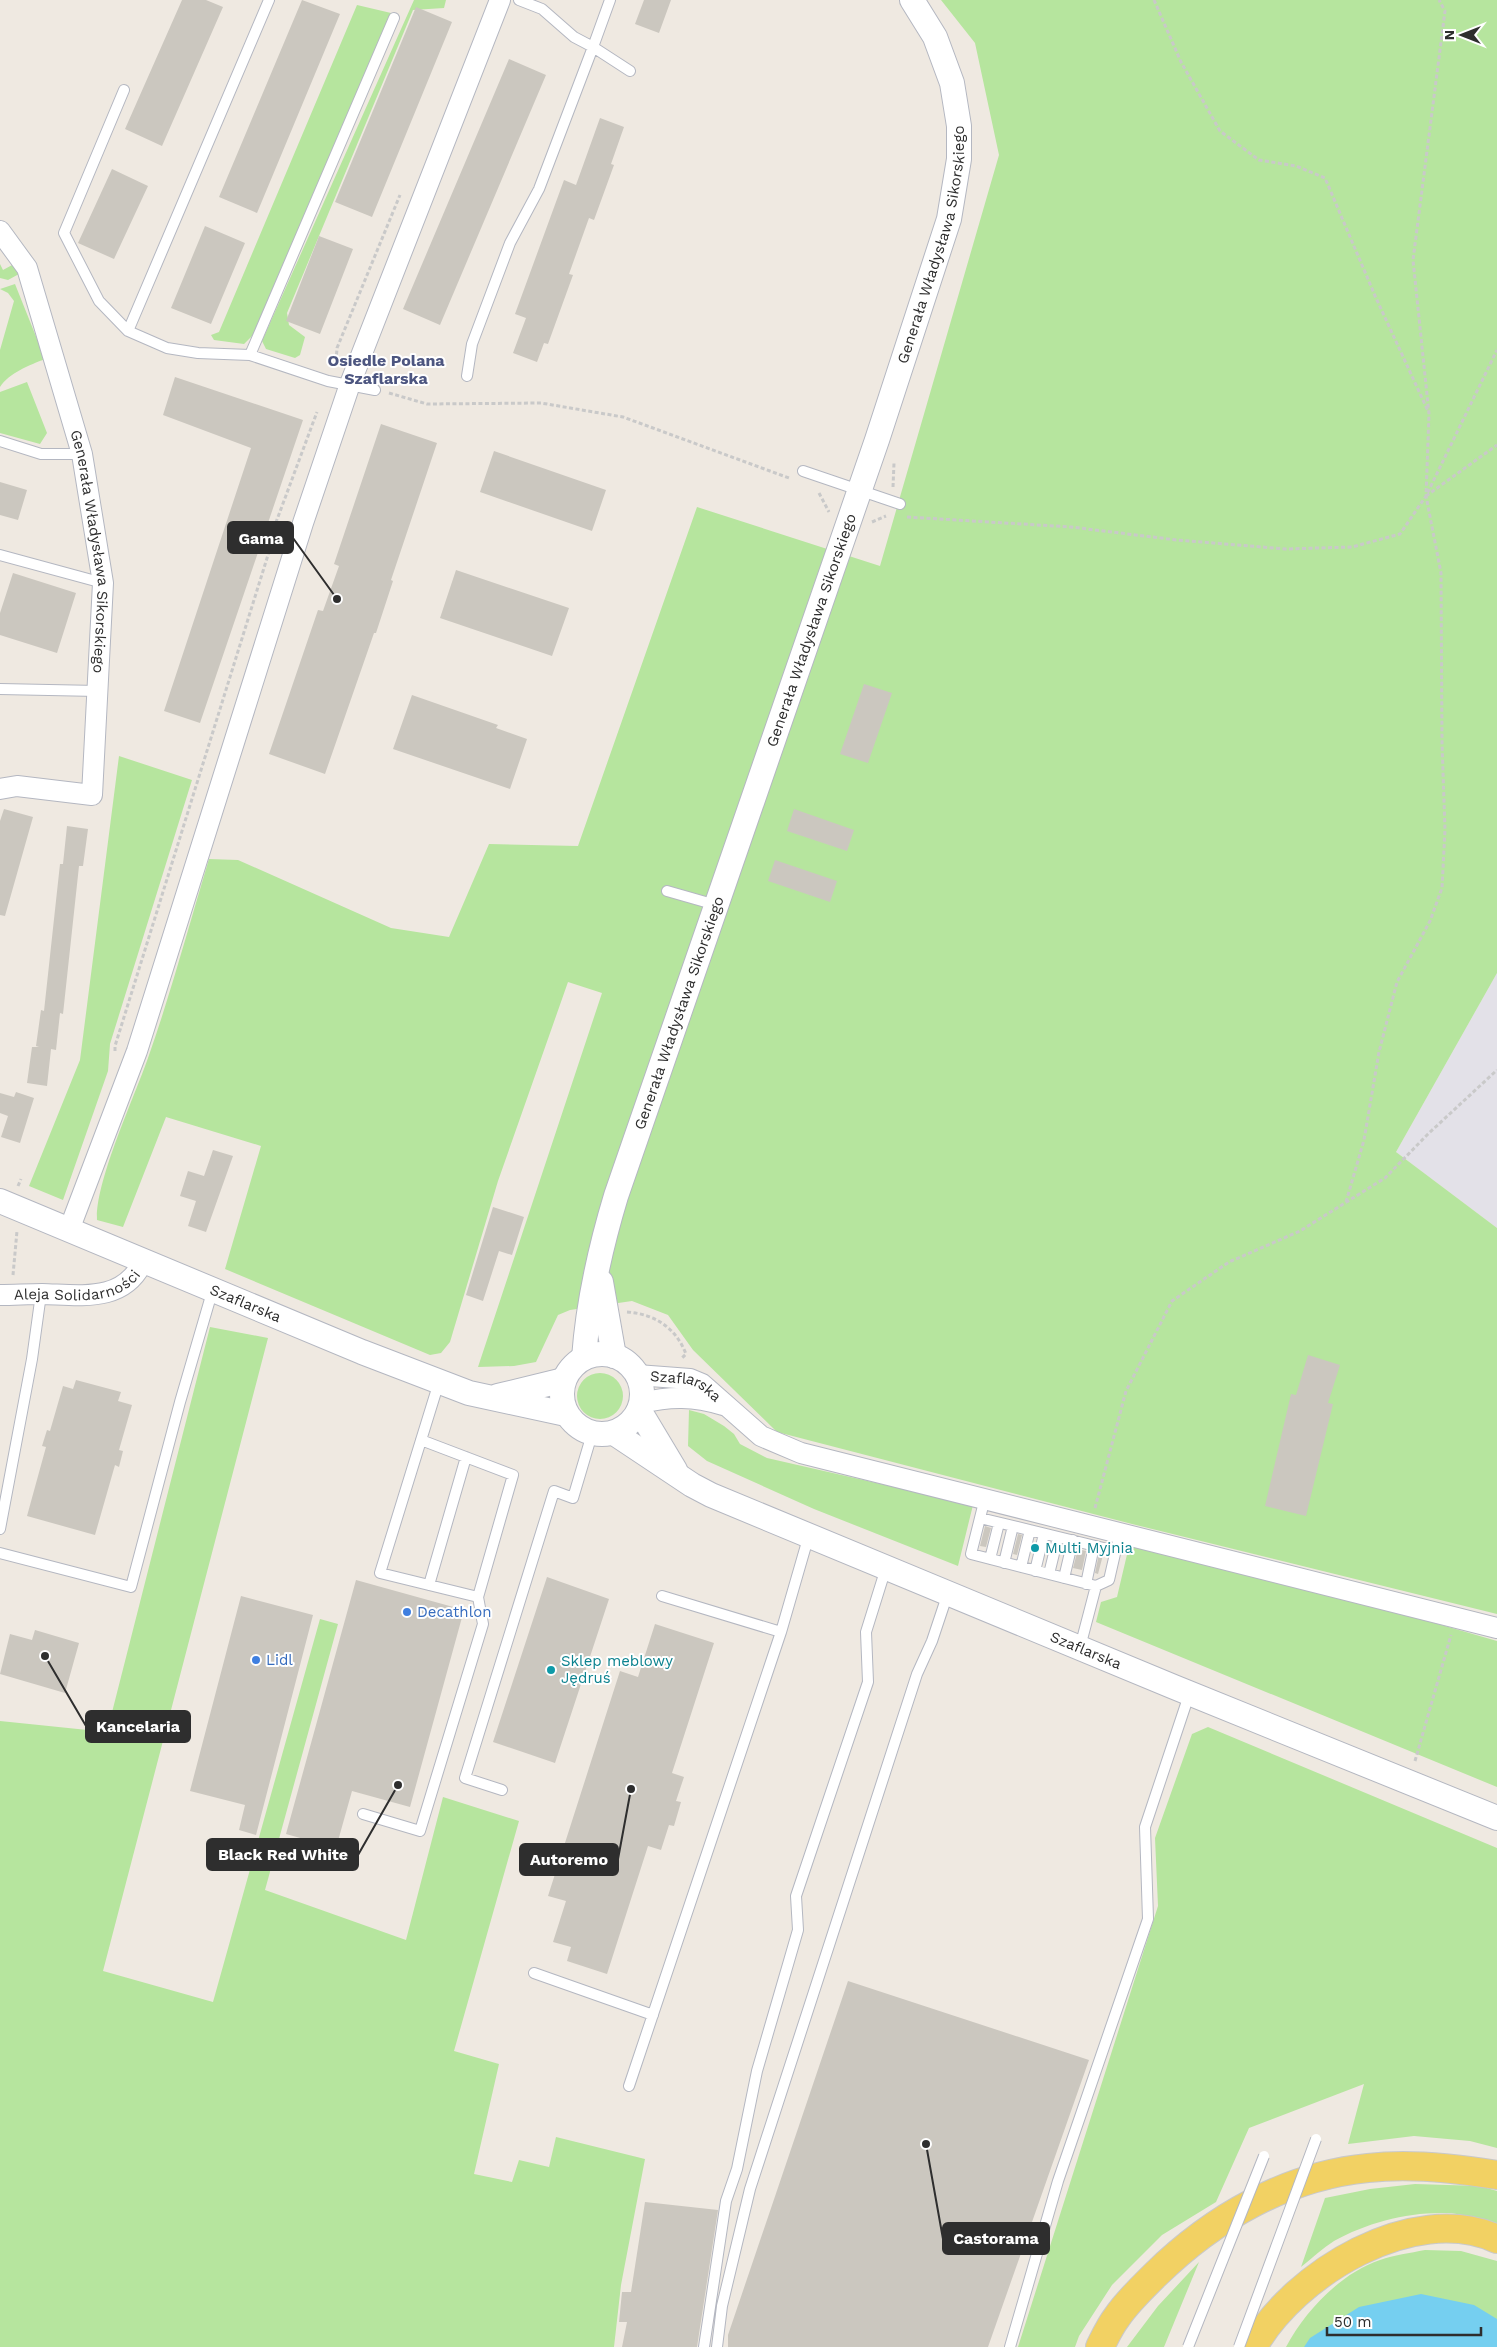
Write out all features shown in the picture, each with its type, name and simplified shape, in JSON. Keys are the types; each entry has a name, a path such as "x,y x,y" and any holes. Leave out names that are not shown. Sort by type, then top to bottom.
{"main road":[{"path":"1100,2347 1117,2317 1142,2288 1178,2252 1208,2230 1252,2203 1288,2186 1368,2168 1424,2166 1497,2174"},
{"path":"1253,2347 1276,2315 1308,2286 1332,2267 1383,2239 1408,2232 1435,2230 1464,2230 1497,2239"}],"street":[{"path":"69,1230 137,1051 303,523 350,384 500,0"},
{"name":"Generała Władysława Sikorskiego","path":"584,1358 588,1318 598,1260 616,1196 718,905 950,219 959,159 959,126 952,83 935,37 912,0"},
{"name":"Generała Władysława Sikorskiego","path":"0,231 27,268 82,454 103,583 92,794 17,786 0,789"},
{"name":"Szaflarska","path":"0,1202 362,1352 469,1393 566,1414"},
{"name":"Aleja Solidarności","path":"6,1288 41,1294 99,1295 121,1287 137,1274 143,1260"},
{"name":"Generała Władysława Sikorskiego","path":"598,1260 614,1356"},
{"path":"604,1354 614,1356 623,1360 637,1376 642,1394 640,1406 624,1428 603,1433 573,1423 566,1414 562,1403 564,1380 576,1363 584,1358 604,1354"},
{"name":"Szaflarska","path":"637,1376 678,1370 702,1384 761,1436 801,1453 1091,1525 1118,1542 1497,1628"},
{"name":"Szaflarska","path":"494,1398 564,1380"},
{"name":"Szaflarska","path":"679,1476 640,1406 676,1396 702,1399 729,1407"},
{"name":"Szaflarska","path":"603,1433 711,1495 1497,1818"}],"lane":[{"path":"128,331 269,0"},
{"path":"519,0 542,9 574,37 593,47 630,72"},
{"path":"467,376 472,344 510,243 539,189 610,0"},
{"path":"250,355 394,18"},
{"path":"124,90 64,233 98,301 128,331 167,348 198,354 250,355 328,381 375,390"},
{"path":"0,440 41,454 82,454"},
{"path":"803,471 900,504"},
{"path":"0,555 103,583"},
{"path":"0,689 98,690"},
{"path":"666,891 718,905"},
{"path":"0,1553 131,1587 180,1402 213,1289"},
{"path":"0,1529 32,1359 41,1294"},
{"path":"440,1382 380,1573 478,1597"},
{"path":"502,1790 465,1778 554,1491 572,1498 603,1433"},
{"path":"363,1814 420,1831 483,1624 478,1597 513,1475 422,1440"},
{"path":"429,1585 466,1457"},
{"path":"980,1518 1094,1546 1118,1542 1109,1580 1091,1585 971,1554 980,1518 985,1498"},
{"path":"990,1559 999,1523"},
{"path":"1004,1562 1013,1526"},
{"path":"1021,1567 1030,1530"},
{"path":"1035,1571 1044,1534"},
{"path":"629,2086 781,1632 809,1535"},
{"path":"1049,1574 1058,1537"},
{"path":"1064,1578 1073,1540"},
{"path":"1080,1647 1091,1585 1094,1546"},
{"path":"704,2347 726,2201 737,2169 757,2071 798,1930 796,1896 868,1682 866,1632 886,1567"},
{"path":"717,2347 722,2306 750,2189 917,1674 932,1641 948,1593"},
{"path":"662,1596 781,1632"},
{"path":"1010,2347 1058,2181 1148,1919 1145,1827 1190,1692"},
{"path":"534,1973 653,2015"},
{"path":"1239,2347 1316,2139"},
{"path":"1188,2347 1264,2156"}],"path":[{"path":"1154,0 1181,62 1220,131 1259,160 1296,166 1325,178 1376,298 1429,414"},
{"path":"1346,1202 1364,1140 1379,1052 1397,982 1430,921 1442,888 1445,830 1442,743 1441,573 1426,496 1429,414 1413,260 1445,11 1439,0"},
{"path":"903,517 1071,526 1178,540 1286,549 1352,547 1400,534 1426,496 1497,350"},
{"path":"375,390 427,404 541,403 624,417 794,480"},
{"path":"116,1054 115,1046 270,549 275,524 319,407"},
{"path":"1426,496 1497,445"},
{"path":"817,490 829,512 834,514"},
{"path":"883,516 893,516"},
{"path":"1091,1525 1126,1391 1172,1301 1229,1262 1300,1231 1384,1178 1497,1070"},
{"path":"6,1288 18,1224 23,1211"},
{"path":"622,1312 649,1315 661,1321 673,1332 682,1343 686,1354 678,1370"},
{"path":"1415,1762 1457,1618"},
{"path":"1406,1759 1424,1766"}],"shaded area":[{"path":"1497,973 1497,1228 1396,1152"}],"green space":[{"path":"414,0 446,0 444,8 413,10 287,313 289,325 305,337 300,355 295,358 266,349 262,341"},
{"path":"941,0 1497,0 1497,973 1396,1152 1497,1228 1497,1614 1132,1524 777,1432 693,1350 668,1315 632,1301 570,1310 558,1315 536,1362 514,1366 478,1367 602,993 568,982 498,1181 450,1342 441,1353 430,1355 225,1269 261,1146 166,1117 123,1227 97,1220 102,1184 116,1140 148,1058 209,859 238,860 391,928 449,937 489,844 578,846 697,507 880,566 999,155 975,43"},
{"path":"357,5 391,13 254,334 244,344 214,340 211,335 219,332"},
{"path":"0,264 3,270 14,264 19,274 8,280 0,278"},
{"path":"15,284 45,359 14,374 0,387 0,350 14,301 8,293 0,289"},
{"path":"27,382 47,433 40,444 0,433 0,392"},
{"path":"119,756 192,780 110,1044 108,1071 63,1200 29,1186 80,1060"},
{"path":"210,1327 268,1338 103,1971 213,2002 320,1619 338,1624 265,1890 406,1940 443,1797 519,1821 454,2051 499,2064 474,2174 512,2182 519,2160 549,2167 556,2137 645,2159 621,2285 614,2347 0,2347 0,1721 107,1732"},
{"path":"600,1373 613,1377 619,1383 623,1396 619,1409 613,1415 600,1419 587,1415 581,1409 577,1396 581,1383 587,1377"},
{"path":"689,1410 704,1414 724,1426 734,1434 740,1444 767,1458 973,1505 958,1566 814,1509 707,1461 688,1446"},
{"path":"1129,1546 1414,1617 1497,1641 1497,1787 1096,1622 1101,1602 1117,1597"},
{"path":"1208,1727 1497,1848 1497,2148 1470,2141 1414,2136 1348,2144 1364,2084 1249,2128 1216,2202 1162,2235 1112,2285 1079,2336 1075,2347 1018,2347 1158,1906 1155,1838 1192,1734"},
{"path":"1415,2184 1480,2186 1497,2191 1497,2225 1452,2213 1417,2214 1388,2220 1360,2229 1334,2241 1301,2267 1325,2198 1370,2189"},
{"path":"1425,2250 1461,2251 1497,2261 1497,2347 1286,2347 1303,2320 1314,2307 1338,2284 1352,2274 1380,2260"},
{"path":"1199,2262 1164,2347 1127,2347 1158,2306"}],"water":[{"path":"1421,2294 1474,2305 1497,2319 1497,2347 1304,2347 1310,2338 1359,2307"}],"building":[{"path":"182,0 206,0 223,7 162,146 125,129"},
{"path":"302,0 340,14 257,213 219,197"},
{"path":"644,0 671,0 659,33 635,24"},
{"path":"416,7 452,22 372,217 335,202"},
{"path":"509,59 546,75 440,325 403,309"},
{"path":"600,118 624,127 611,164 614,165 594,220 589,218 569,274 573,275 548,344 544,343 537,362 513,353 526,318 515,314 564,180 576,185"},
{"path":"112,169 148,186 114,259 78,243"},
{"path":"205,226 245,243 211,324 171,308"},
{"path":"319,236 353,249 320,334 286,321"},
{"path":"175,377 303,420 200,723 164,711 251,448 163,415"},
{"path":"381,424 437,443 391,580 393,581 376,633 374,633 325,774 269,754 318,610 323,611 339,566 334,564"},
{"path":"494,451 606,490 592,531 480,492"},
{"path":"0,482 27,490 18,520 0,515"},
{"path":"456,570 569,608 552,656 440,618"},
{"path":"13,573 76,593 57,653 0,635 0,613"},
{"path":"864,684 892,693 868,763 840,754"},
{"path":"412,695 498,725 496,728 527,739 510,789 393,749"},
{"path":"4,809 33,817 5,916 0,915 0,821"},
{"path":"794,809 854,830 847,851 787,831"},
{"path":"67,826 88,829 83,866 79,866 63,1014 60,1013 56,1050 51,1049 47,1086 27,1083 32,1047 39,1047 36,1046 41,1010 44,1011 60,864 63,864"},
{"path":"775,860 837,881 830,902 768,881"},
{"path":"16,1092 34,1098 20,1143 1,1137 8,1116 0,1113 0,1093 14,1097"},
{"path":"213,1150 233,1156 206,1232 188,1226 196,1201 180,1196 188,1171 204,1176"},
{"path":"493,1207 524,1217 512,1255 499,1251 483,1301 466,1295"},
{"path":"1308,1355 1340,1365 1328,1403 1333,1404 1306,1516 1265,1506 1291,1394 1296,1395"},
{"path":"76,1380 121,1392 118,1401 132,1405 119,1450 123,1451 119,1467 115,1465 95,1535 27,1516 46,1447 42,1446 47,1430 50,1431 63,1386 73,1389"},
{"path":"985,1526 991,1528 986,1547 980,1546"},
{"path":"1018,1534 1022,1535 1017,1555 1013,1554"},
{"path":"1078,1549 1086,1551 1082,1570 1073,1568"},
{"path":"1099,1554 1103,1555 1098,1574 1095,1573"},
{"name":"Sklep meblowy Jędruś","path":"547,1577 609,1599 555,1763 493,1742"},
{"path":"356,1580 464,1610 410,1807 352,1791 336,1848 286,1834"},
{"path":"241,1596 313,1615 256,1835 239,1830 245,1805 190,1791"},
{"path":"655,1624 714,1643 672,1773 684,1777 676,1801 681,1802 674,1826 669,1825 661,1850 648,1846 607,1974 567,1961 571,1947 553,1942 566,1901 548,1896 620,1671 638,1677"},
{"path":"35,1630 79,1643 65,1693 0,1674 10,1634 32,1640"},
{"path":"848,1981 1089,2060 988,2347 728,2347 728,2335"},
{"path":"645,2202 718,2210 697,2347 622,2347 627,2322 619,2322 622,2292 631,2292"}],"place":[{"name":"Gama","path":"337,599"},
{"name":"Multi Myjnia","path":"1035,1548"},
{"name":"Decathlon","path":"407,1612"},
{"name":"Kancelaria","path":"45,1656"},
{"name":"Lidl","path":"256,1660"},
{"name":"Sklep meblowy Jędruś","path":"551,1670"},
{"name":"Black Red White","path":"398,1785"},
{"name":"Autoremo","path":"631,1789"},
{"name":"Castorama","path":"926,2144"}],"district":[{"name":"Osiedle Polana Szaflarska","path":"386,369"}]}
